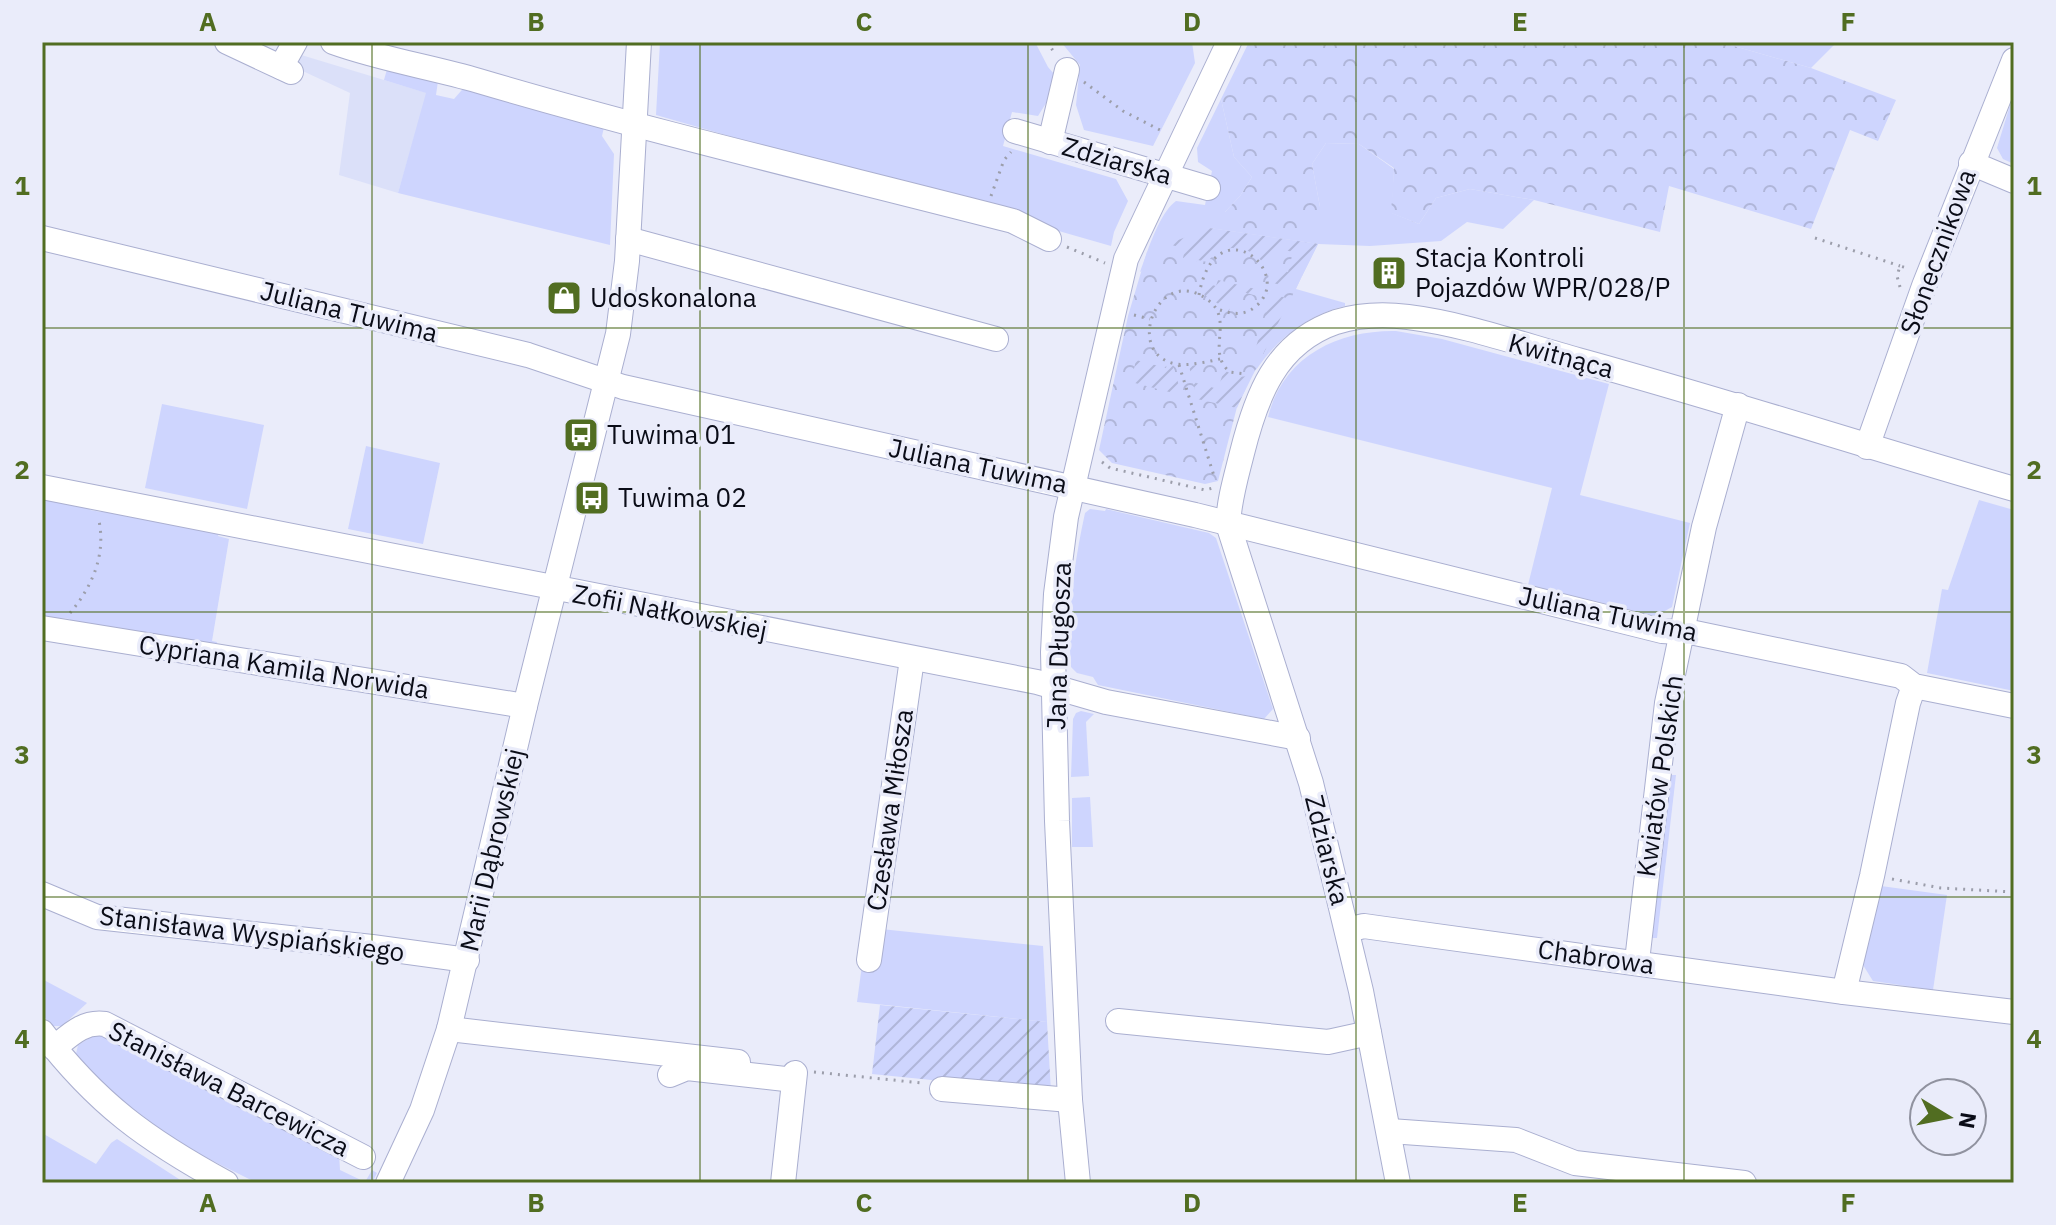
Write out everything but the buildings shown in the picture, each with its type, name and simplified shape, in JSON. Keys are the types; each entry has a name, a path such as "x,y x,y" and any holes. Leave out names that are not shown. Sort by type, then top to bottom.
{"street":[{"path":"227,42 286,70 295,42"},
{"path":"333,42 635,124 984,213 1025,225 1049,239"},
{"name":"Marii Dąbrowskiej","path":"388,1183 422,1110 449,1029 525,706 618,334 628,239 639,42"},
{"name":"Jana Długosza","path":"1078,1183 1070,1100 1057,821 1054,687 1056,594 1073,488 1126,259 1229,42"},
{"name":"Słonecznikowa","path":"1867,447 1924,286 2014,60"},
{"name":"Zdziarska","path":"1067,70 1050,142 1208,188"},
{"path":"1015,138 1050,142"},
{"path":"1971,163 2014,181"},
{"name":"Juliana Tuwima","path":"42,238 528,355 654,395 1228,524 1680,634 1695,633 1901,676 1914,686"},
{"path":"628,239 996,339"},
{"name":"Kwitnąca","path":"1228,524 1233,490 1253,412 1271,372 1286,353 1324,327 1347,319 1387,315 1424,320 1738,405 1867,447 2014,489"},
{"name":"Kwiatów Polskich","path":"1637,961 1662,736 1680,634 1704,527 1738,405"},
{"name":"Zofii Nałkowskiej","path":"42,487 1298,738"},
{"name":"Zdziarska","path":"1228,524 1298,738 1347,930 1390,1131 1398,1183"},
{"name":"Cypriana Kamila Norwida","path":"50,629 525,706"},
{"name":"Czesława Miłosza","path":"869,960 912,659"},
{"path":"1844,992 1914,686 2014,706"},
{"name":"Stanisława Wyspiańskiego","path":"42,894 97,917 467,960"},
{"name":"Chabrowa","path":"1347,930 1368,926 1844,992 2014,1012"},
{"path":"1118,1021 1328,1042 1369,1033"},
{"name":"Stanisława Barcewicza","path":"226,1183 147,1138 100,1099 48,1040 82,1026 95,1023 110,1025 363,1157"},
{"path":"449,1029 738,1062"},
{"path":"670,1075 687,1068 794,1077 783,1183"},
{"path":"942,1089 1070,1100"},
{"path":"1390,1131 1516,1140 1575,1163 1744,1183"}],"path":[{"path":"1067,70 1123,111 1168,133"},
{"path":"984,213 1015,138"},
{"path":"1815,238 1900,266"},
{"path":"1049,239 1109,265"},
{"path":"1199,295 1207,267 1217,255 1236,250 1254,255 1266,273 1267,287 1263,298 1244,313 1218,310 1199,295 1185,291 1172,294 1160,302 1150,319 1149,335 1163,358 1179,364 1220,359"},
{"path":"1218,310 1222,324 1218,349 1220,359 1230,372 1251,374"},
{"path":"1125,313 1150,319"},
{"path":"1098,458 1110,468 1205,490 1218,487 1179,364"},
{"path":"50,629 81,600 99,558 101,531 93,497"},
{"path":"1872,876 1941,888 2014,892"},
{"path":"794,1077 813,1071 931,1083 942,1089"}],"shaded area":[{"path":"298,54 427,93 398,193 339,175 350,93 292,66"}],"green space":[{"path":"660,42 1035,42 1048,67 1060,81 1038,116 1012,112 1003,146 1116,179 1128,201 1111,246 656,115"},
{"path":"1061,42 1192,42 1195,63 1153,146 1084,130 1076,105 1080,65"},
{"path":"1249,42 1720,42 1811,68 1896,100 1878,141 1850,130 1811,229 1669,186 1660,232 1534,200 1470,189 1436,198 1419,224 1391,213 1394,168 1359,144 1326,143 1312,164 1320,207 1308,236 1320,239 1225,226 1225,212 1252,177 1234,157 1221,99"},
{"path":"1720,42 1837,42 1811,68"},
{"path":"389,62 439,74 436,95 454,99 468,83 605,123 602,136 614,154 610,245 398,193 426,93 384,80"},
{"path":"2014,92 2014,164 2003,159 1997,148"},
{"path":"1221,99 1234,157 1252,177 1225,212 1320,207 1312,164 1326,143 1359,144 1394,169 1392,213 1419,224 1436,198 1470,189 1534,200 1503,229 1467,222 1441,241 1370,246 1318,244 1209,228 1140,272 1154,234 1170,207 1176,201 1205,205 1212,171 1198,162 1197,148"},
{"path":"1209,228 1318,244 1237,407 1218,481 1205,484 1112,463 1099,450 1128,316 1147,252"},
{"path":"1209,228 1318,244 1302,276 1289,273 1285,286 1269,282 1268,273 1275,274 1277,269 1288,272 1293,252 1276,248 1272,261 1266,259 1265,265 1252,253 1236,248 1221,251 1207,262 1196,262 1183,258 1185,249 1172,245"},
{"path":"1302,276 1296,289 1345,303 1345,306 1318,315 1294,329 1256,370 1243,372"},
{"path":"1218,280 1264,291 1261,297 1235,290 1229,311 1202,293 1204,283 1216,286"},
{"path":"1268,293 1290,299 1262,356 1254,354 1270,299 1266,298"},
{"path":"1396,331 1442,339 1609,384 1580,495 1690,523 1672,607 1656,616 1528,585 1552,488 1268,417 1275,396 1286,378 1316,351 1354,335"},
{"path":"1136,360 1166,368 1167,363 1173,365 1179,386 1176,390 1181,395 1131,382"},
{"path":"1199,365 1196,383 1218,389 1224,370 1237,377 1251,376 1237,408 1197,399 1189,366"},
{"path":"162,404 264,425 247,509 145,488"},
{"path":"366,446 440,463 423,544 348,529"},
{"path":"42,495 88,503 90,510 101,512 100,506 219,532 218,536 229,539 212,641 217,642 216,648 68,625 70,619 60,618 56,623 42,621"},
{"path":"1979,500 2014,510 2014,691 1927,673 1942,589 1948,590"},
{"path":"1090,509 1106,509 1209,533 1216,538 1273,709 1264,719 1098,685 1093,677 1077,673 1071,667 1070,628 1075,570 1085,513"},
{"path":"1081,711 1094,714 1086,722 1089,776 1071,777 1073,719"},
{"path":"1670,775 1676,775 1657,938 1652,938"},
{"path":"1090,797 1093,847 1072,847 1072,798"},
{"path":"1881,886 1947,895 1933,990 1873,981 1863,965"},
{"path":"881,929 1043,946 1047,1022 857,1002 862,965"},
{"path":"42,979 87,1003 62,1026 53,1026 42,1015"},
{"path":"880,1005 1047,1022 1051,1092 872,1074"},
{"path":"98,1032 339,1154 340,1170 365,1182 372,1170 377,1173 372,1183 257,1183 199,1154 142,1118 97,1078 76,1054 78,1045 88,1039 85,1034"},
{"path":"42,1133 96,1164 117,1139 185,1183 42,1183"}],"place":[{"name":"Stacja Kontroli Pojazdów WPR/028/P","path":"1389,273"},
{"name":"Udoskonalona","path":"564,298"},
{"name":"Tuwima 01","path":"581,435"},
{"name":"Tuwima 02","path":"592,498"}]}
